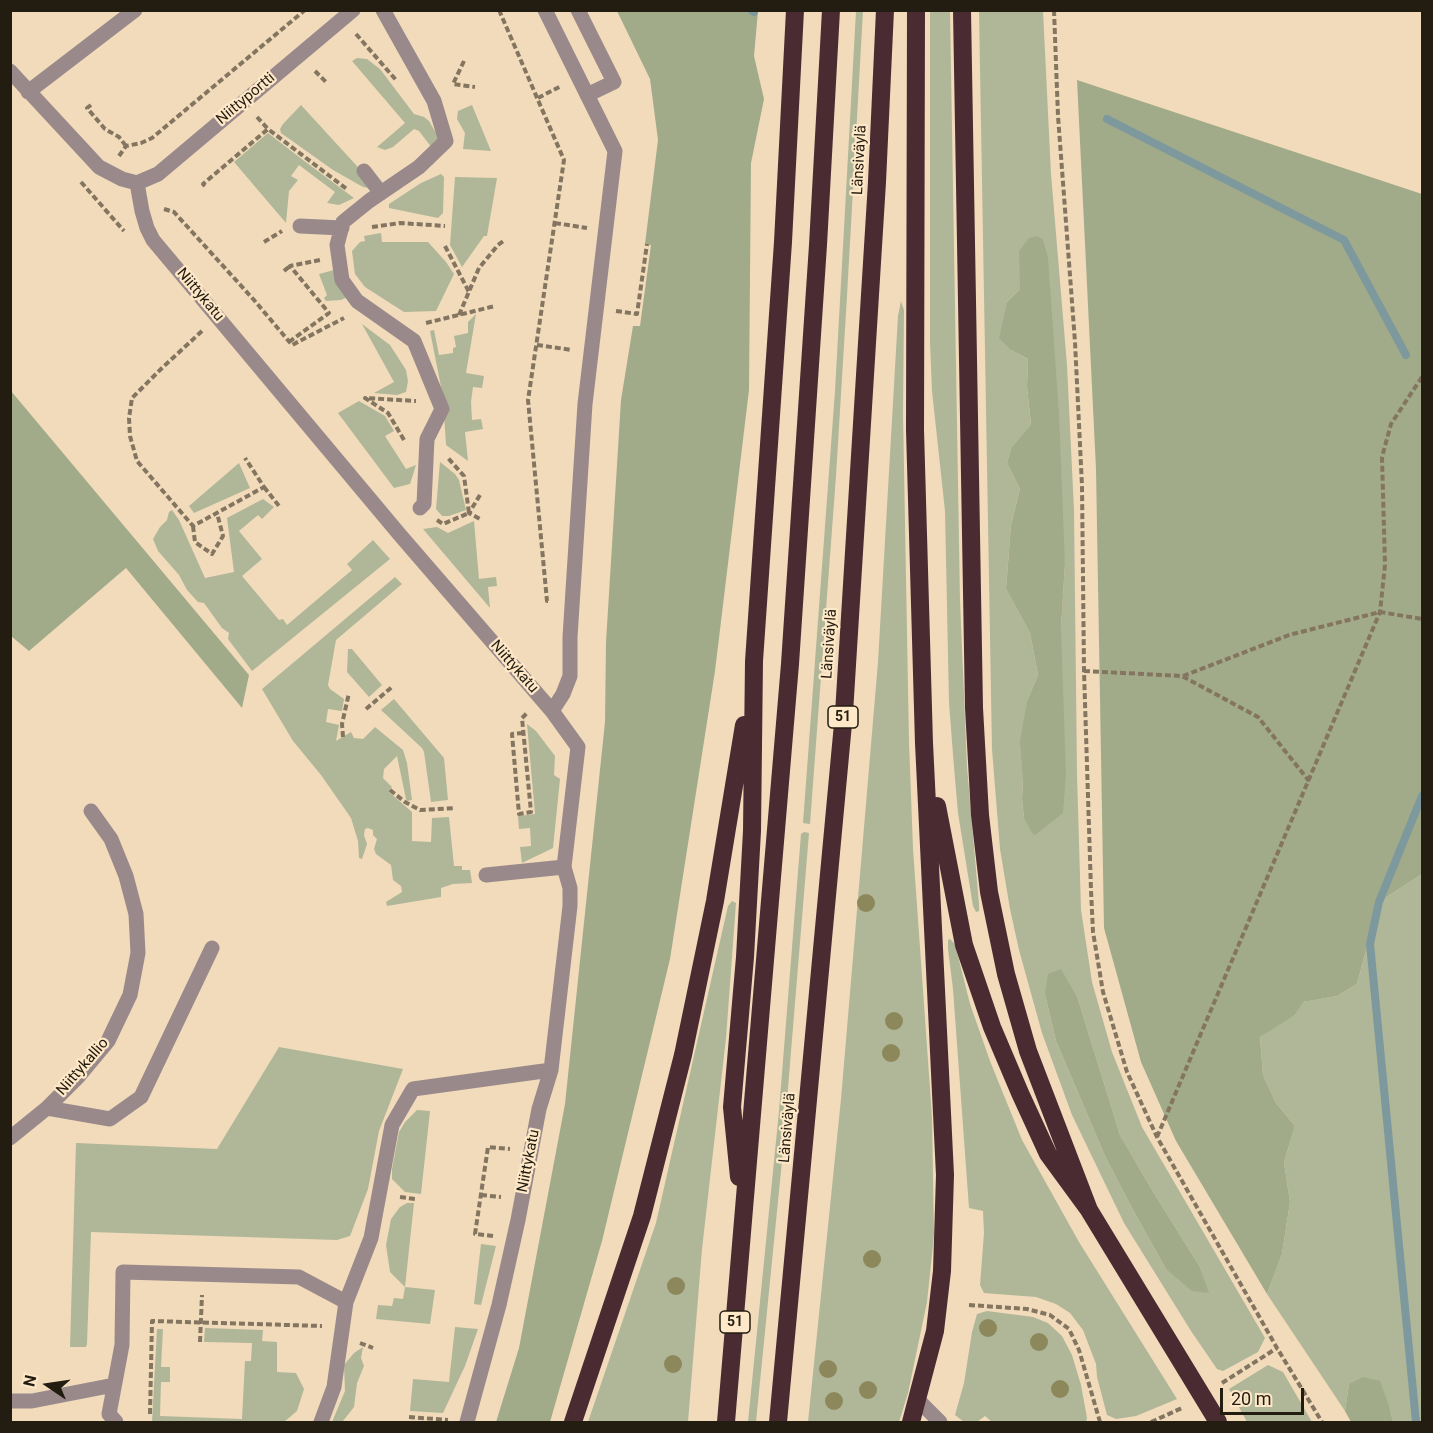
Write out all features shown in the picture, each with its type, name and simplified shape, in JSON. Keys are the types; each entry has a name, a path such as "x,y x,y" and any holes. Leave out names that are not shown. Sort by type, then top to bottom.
{"highway":[{"path":"743,1221 732,1107 745,957 752,831 754,661 782,254 795,10"},
{"name":"51","path":"726,1422 791,652 831,10"},
{"name":"Länsiväylä","path":"778,1422 844,713 877,182 885,10"},
{"path":"911,1422 935,1331 942,1271 945,1175 924,743 915,430 916,10"},
{"path":"962,10 974,708 980,815 989,892 1006,974 1028,1051 1089,1210"},
{"path":"573,1422 642,1216 684,1055 715,901 754,661"},
{"path":"924,743 964,945 992,1027 1020,1093 1048,1154 1089,1210 1218,1422"}],"street":[{"path":"28,92 135,10"},
{"path":"383,10 435,101 446,141 419,167 365,204 344,222 337,245 342,280 357,301 414,341 441,409 427,440 424,504 420,508"},
{"path":"545,10 615,151 585,404 572,603 570,676 563,694 546,705"},
{"path":"578,10 614,82 587,95"},
{"name":"Niittyportti","path":"137,183 158,174 353,11"},
{"path":"10,71 88,157 108,173 137,183"},
{"path":"364,171 381,193"},
{"name":"Niittykatu","path":"137,183 142,211 153,240 546,705 578,747 564,867 570,888 570,906 551,1070 539,1109 499,1305 467,1422"},
{"path":"300,226 341,230"},
{"name":"Niittykallio","path":"10,1138 47,1108 78,1077 108,1041 130,995 138,953 136,915 126,876 111,839 91,811"},
{"path":"486,875 564,867"},
{"path":"47,1108 110,1119 141,1097 212,948"},
{"path":"321,1422 334,1387 346,1302 371,1238 392,1125 413,1089 551,1070"},
{"path":"116,1422 109,1413 122,1345 123,1272 299,1277 346,1302"},
{"path":"10,1401 32,1401 114,1385"},
{"path":"918,1400 940,1422"}],"path":[{"path":"108,173 126,146 152,138 305,10"},
{"path":"499,10 564,160 528,400 547,601 572,603"},
{"path":"1054,10 1058,116 1076,364 1082,486 1084,671 1093,932 1104,992 1127,1072 1157,1137 1277,1348 1322,1422"},
{"path":"464,61 453,84 475,87"},
{"path":"314,69 327,83"},
{"path":"91,105 87,108 105,129 119,137 126,146"},
{"path":"257,117 268,129 365,204"},
{"path":"205,186 203,184 268,129"},
{"path":"161,208 174,212 292,345 328,330 346,317"},
{"path":"341,230 400,223 445,226"},
{"path":"555,223 606,231"},
{"path":"459,315 479,268 505,240"},
{"path":"637,314 647,244"},
{"path":"445,246 469,292"},
{"path":"284,271 290,266 338,257"},
{"path":"289,342 329,313 290,266"},
{"path":"399,330 495,306"},
{"path":"217,513 223,536 212,554 195,542 193,526 137,461 130,436 129,418 132,398 219,318"},
{"path":"537,345 591,352"},
{"path":"1157,1137 1380,612 1385,565 1382,457 1391,424 1422,377"},
{"path":"426,464 415,458 388,413 365,398 439,403"},
{"path":"445,455 464,476 469,513"},
{"path":"245,458 279,506"},
{"path":"193,526 264,487"},
{"path":"420,508 444,524 469,513 480,495"},
{"path":"469,513 482,520"},
{"path":"1084,671 1182,676 1289,635 1380,612 1422,618"},
{"path":"1182,676 1257,717 1309,781"},
{"path":"366,709 392,687"},
{"path":"343,737 342,724 350,693"},
{"path":"524,733 512,734 519,814 531,812 524,733 522,718 546,705"},
{"path":"390,789 405,802 420,810 455,808"},
{"path":"475,1234 488,1147 520,1150"},
{"path":"481,1195 502,1197"},
{"path":"467,1235 496,1236"},
{"path":"200,1342 203,1274"},
{"path":"969,1305 1027,1309 1050,1315 1069,1329 1079,1350 1100,1422"},
{"path":"150,1414 152,1321 342,1327"},
{"path":"1221,1384 1277,1348"},
{"path":"1151,1422 1182,1408"},
{"path":"409,1417 467,1422"}],"green space":[{"path":"617,11 758,11 754,56 764,99 751,163 749,390 715,671 670,959 602,1241 550,1422 496,1422 519,1348 565,1104 605,722 606,642 621,400 633,326 640,326 651,245 645,244 658,140 650,79"},
{"path":"856,11 863,11 847,296 810,824 803,823 835,391"},
{"path":"930,11 950,11 960,600 967,767 979,904 979,911 976,912 973,906 958,813 954,767 949,703 945,511 932,391"},
{"path":"979,11 1043,11 1051,174 1067,365 1074,510 1081,910 1092,982 1112,1052 1142,1127 1265,1338 1258,1352 1223,1371 1217,1369 1191,1331 1124,1223 1072,1115 1042,1033 1010,909 1000,849 992,749","holes":["1020,289 1065,564 1061,628 1035,836 1024,819 1022,799 1027,701 1038,675 1030,633 1006,589 1011,525 1020,489 1007,463 1011,448 1031,426 1027,387 1028,359 1011,350 1007,302","1061,970 1077,996 1120,1135 1200,1267 1208,1292 1166,1269 1105,1156 1056,1041 1045,994"]},
{"path":"357,58 367,59 380,69 414,114 429,121 440,140 432,148 419,131 414,129 393,147 385,150 377,147 405,123 352,61"},
{"path":"1077,80 1422,194 1422,874 1379,902 1357,984 1337,996 1303,1002 1295,1015 1260,1037 1263,1075 1276,1103 1295,1126 1284,1162 1290,1202 1282,1254 1267,1294 1176,1141 1141,1062 1104,928 1096,469"},
{"path":"301,105 362,172 369,188 333,170 281,133 280,129 283,124"},
{"path":"472,105 491,151 463,149 465,133 457,119 458,111"},
{"path":"268,133 354,198 339,205 327,203 335,192 299,165 291,176 298,180 289,191 286,223 234,162"},
{"path":"441,174 444,177 443,213 438,218 389,208 389,204 421,183"},
{"path":"455,177 497,178 487,236 484,236 462,267 450,245"},
{"path":"381,233 382,242 428,242 446,262 454,274 436,311 404,312 365,287 355,274 352,251 360,242 365,241 364,236"},
{"path":"1036,236 1043,239 1048,258 1059,413 1065,564 1061,628 1066,775 1063,813 1034,836 1024,819 1020,741 1027,701 1038,675 1030,633 1006,589 1011,525 1020,489 1007,463 1011,448 1031,425 1027,387 1028,359 1011,350 999,338 1007,302 1020,289 1019,251 1029,238"},
{"path":"334,270 348,297 326,301 324,298 327,295 319,274"},
{"path":"901,301 904,310 903,413 909,742 913,849 932,1117 934,1235 927,1302 908,1393 899,1422 808,1422 841,1099 878,662 898,316"},
{"path":"476,314 466,373 484,376 482,388 473,387 471,402 472,420 481,419 483,429 465,432 468,461 446,445 443,397 430,331 434,330 439,355 453,353 453,348 456,347 454,336 468,333 468,322"},
{"path":"362,324 390,345 406,370 408,381 406,392 397,395 374,393 394,382"},
{"path":"11,391 249,675 242,708 126,568 29,651 11,636"},
{"path":"359,401 385,416 394,431 385,436 406,469 416,465 410,484 394,488 338,413"},
{"path":"440,462 459,480 466,510 449,516 442,516 436,509"},
{"path":"239,463 250,488 194,513 189,506"},
{"path":"263,499 274,507 262,519 258,515 239,531 262,559 242,576 279,620 283,619 287,625 352,570 347,564 373,540 390,559 252,671 228,639 229,633 222,628 204,603 198,602 187,590 179,575 158,551 153,539 172,510 179,520 205,578 234,572 227,518"},
{"path":"474,521 479,579 496,577 497,586 488,587 490,608 423,529 437,527 448,533"},
{"path":"395,577 402,584 336,640 328,685 344,699 342,711 328,709 326,722 339,725 336,741 351,732 354,738 363,739 375,727 403,750 412,800 407,801 406,799 397,756 384,769 383,778 392,787 389,792 412,812 412,841 431,842 432,818 449,817 454,866 462,866 462,870 470,870 472,883 453,884 441,888 441,897 387,906 386,902 402,892 401,886 393,880 391,865 376,854 374,849 377,839 373,835 373,830 365,829 367,844 362,859 359,858 358,841 351,818 321,775 293,741 262,689"},
{"path":"348,649 352,649 382,685 369,697 347,672"},
{"path":"394,699 444,758 448,800 431,802 422,748 381,710"},
{"path":"527,724 536,731 555,756 554,775 560,779 553,848 522,863 520,847 531,846 530,828 519,829 518,816 535,814"},
{"path":"809,833 782,1161 756,1422 748,1422 779,1111 801,834"},
{"path":"1422,874 1422,1422 1393,1422 1390,1409 1349,1384 1345,1411 1267,1294 1282,1254 1290,1202 1284,1162 1295,1126 1276,1103 1263,1075 1260,1037 1295,1015 1302,1002 1337,996 1357,984 1379,902"},
{"path":"732,901 736,903 726,1038 702,1249 688,1422 588,1422 656,1223 728,906"},
{"path":"950,939 955,944 970,1004 990,1061 1022,1140 1079,1242 1177,1399 1136,1416 1116,1419 1107,1415 1096,1364 1083,1330 1070,1313 1056,1304 1036,1297 984,1293 980,1285 984,1233 983,1211 969,1208 948,949"},
{"path":"1061,969 1077,996 1120,1135 1200,1267 1209,1293 1192,1291 1166,1269 1105,1156 1056,1041 1045,994 1048,974"},
{"path":"279,1047 403,1069 379,1131 368,1189 350,1236 337,1240 91,1232 87,1344 86,1347 70,1347 76,1143 217,1149"},
{"path":"417,1110 430,1111 421,1194 405,1192 392,1179 399,1132"},
{"path":"407,1203 414,1203 405,1287 390,1272 386,1245 391,1219 400,1207"},
{"path":"481,1244 496,1246 481,1305 474,1304"},
{"path":"405,1287 435,1290 430,1324 376,1319 378,1305 392,1306 394,1298 403,1299"},
{"path":"987,1311 1033,1317 1048,1323 1062,1336 1072,1355 1081,1385 1086,1422 992,1422 985,1416 977,1422 964,1422 955,1415 964,1383 977,1314"},
{"path":"455,1327 478,1329 465,1366 443,1413 410,1411 413,1379 449,1382"},
{"path":"205,1328 263,1330 262,1341 277,1342 277,1372 296,1373 304,1389 297,1411 284,1422 152,1422 157,1329 163,1329 161,1367 170,1367 170,1382 161,1382 160,1416 242,1419 245,1361 251,1361 252,1343 204,1342"},
{"path":"363,1347 361,1358 364,1366 357,1383 354,1407 343,1421 332,1422 345,1391 344,1365 354,1353"},
{"path":"1268,1365 1283,1372 1312,1422 1247,1422 1229,1389"},
{"path":"1363,1377 1380,1381 1393,1422 1351,1422 1345,1411 1349,1384"}],"waterway":[{"path":"1107,119 1344,240 1406,355"},
{"path":"1416,1422 1370,944 1379,902 1422,796"}]}
